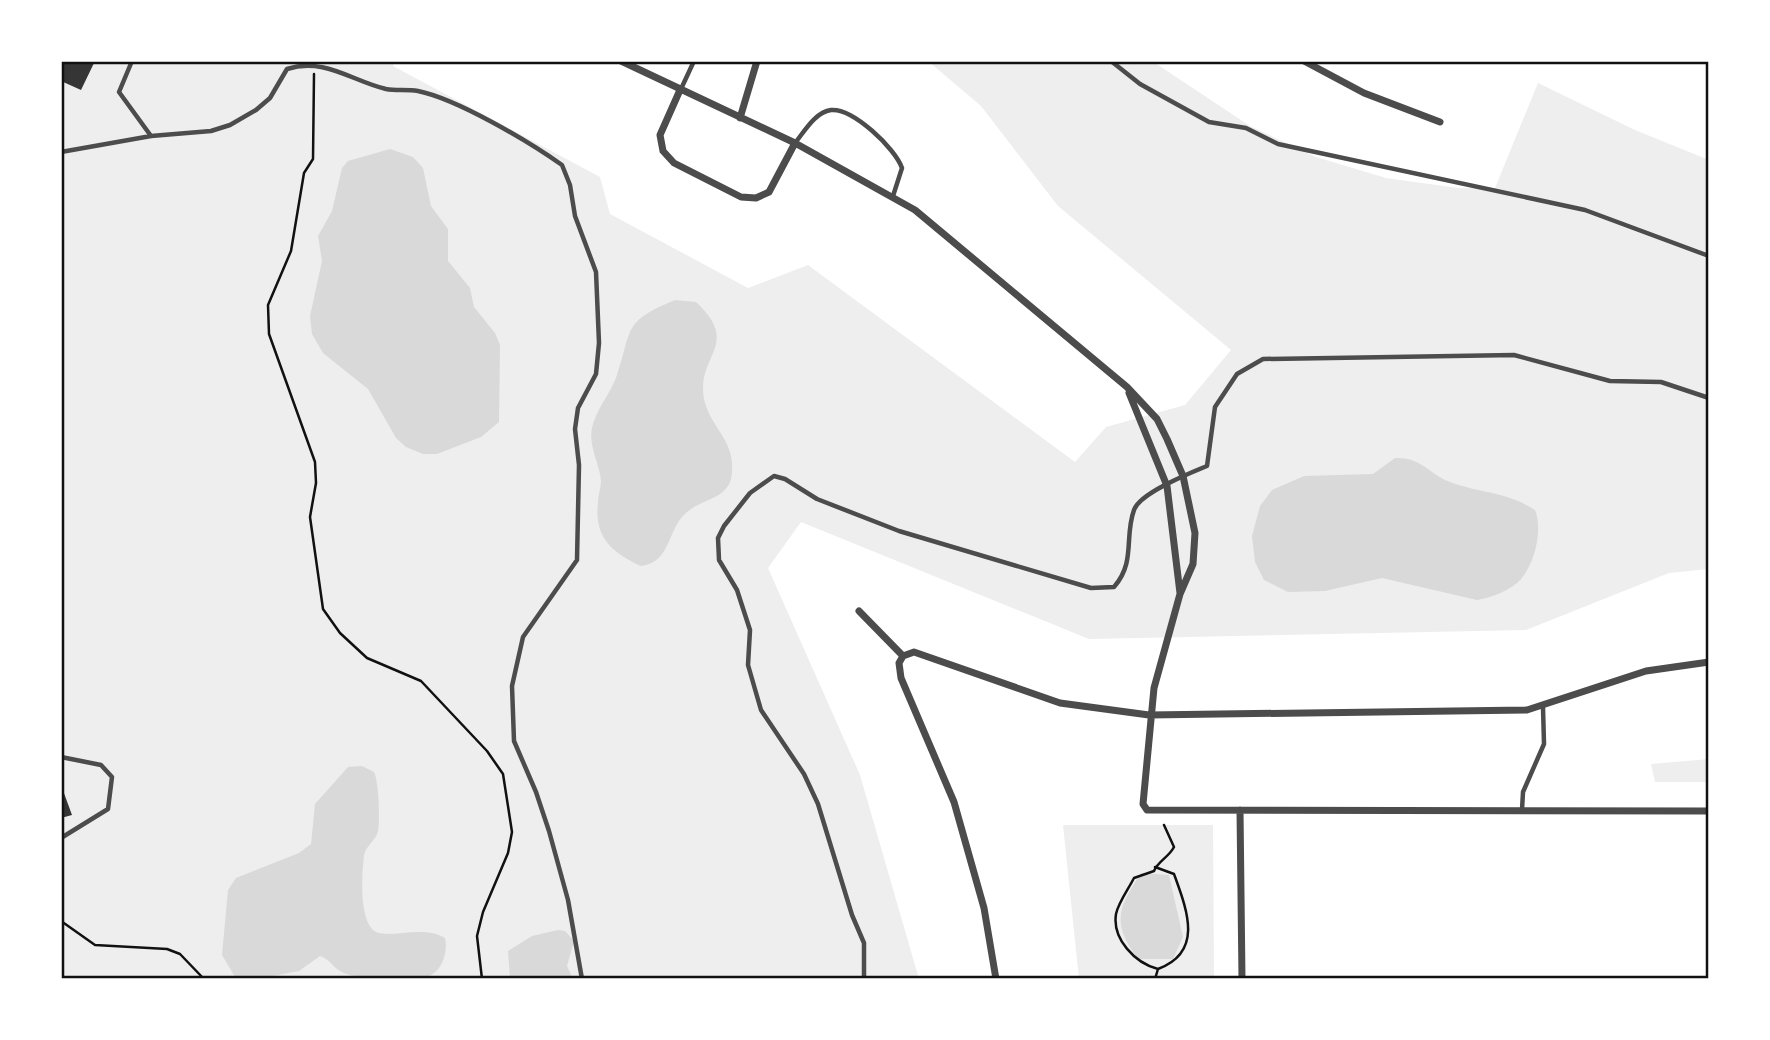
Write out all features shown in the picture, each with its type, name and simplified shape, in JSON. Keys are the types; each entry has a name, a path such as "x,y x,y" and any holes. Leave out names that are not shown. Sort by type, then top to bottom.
{"street":[{"path":"621,61 795,143 893,196 967,251 1127,387 1157,419 1183,476 1195,533 1193,564 1180,594 1149,715 1145,809 1709,811"},
{"path":"740,118 757,61"},
{"path":"1304,61 1364,93 1440,122"},
{"path":"680,90 660,135 663,151 674,163 741,197 756,198 769,192 795,143"},
{"path":"1127,387 1167,486 1174,564 1180,594"},
{"path":"859,611 903,656"},
{"path":"996,979 971,856 954,802 901,678 899,663 903,656 914,652 1060,703 1149,715 1527,710 1543,707 1646,671 1709,663"},
{"path":"1240,810 1242,979"}],"lane":[{"path":"132,61 119,92 151,136"},
{"path":"680,90 694,61"},
{"path":"1111,61 1140,84 1209,122 1246,128 1278,144 1585,210 1709,256"},
{"path":"61,152 151,136 211,131 230,125 256,110 270,98 287,69 313,65 333,68 387,89 418,91 441,99 562,165 570,185 575,216 596,272 599,343 596,374 578,408 575,429 579,465 577,560 523,637 512,686 514,741 536,792 552,843 568,900 582,979"},
{"path":"795,143 822,114 831,110 846,112 894,150 902,167 893,196"},
{"path":"864,979 864,943 852,915 818,804 804,774 761,710 748,665 750,630 737,590 719,560 718,538 724,526 750,493 774,476 785,479 817,499 899,531 1091,588 1114,587 1124,575 1130,554 1134,508 1141,498 1207,466 1215,407 1237,374 1263,359 1434,359 1514,355 1610,381 1661,383 1709,398"},
{"path":"1522,810 1524,792 1544,744 1543,707"},
{"path":"61,757 101,765 112,777 112,794 108,809 61,838"}],"path":[{"path":"313,65 313,159 304,173 290,251 268,305 269,334 315,462 316,483 310,517 323,609 340,633 367,658 421,681 487,751 503,774 512,832 508,853 483,912 477,936 482,979"},
{"path":"1155,867 1174,874 1189,932 1185,949 1176,962 1158,969 1149,967 1127,948 1118,927 1116,913 1134,878 1154,871 1155,867 1169,858 1174,847 1164,825"},
{"path":"61,921 95,945 167,948 180,954 204,979"},
{"path":"1155,979 1158,969"}],"shaded area":[{"path":"61,61 394,61 393,66 600,177 610,214 748,288 808,265 1075,462 1106,427 1185,405 1231,350 1058,206 981,106 928,61 1152,61 1250,126 1316,157 1386,178 1458,188 1495,188 1538,83 1635,130 1709,160 1709,569 1669,573 1526,630 1089,639 801,522 768,568 860,775 919,979 61,979"},
{"path":"390,149 413,157 423,168 431,206 448,229 448,261 470,288 474,307 495,333 500,345 499,422 481,437 437,454 423,454 406,447 396,438 368,389 323,353 312,334 310,316 322,261 318,236 332,211 342,168 348,161"},
{"path":"675,300 696,302 716,329 717,340 703,384 704,399 711,418 730,451 732,472 727,488 687,512 664,551 651,563 641,566 613,549 602,534 597,514 601,481 591,435 597,414 614,382 632,328 646,314"},
{"path":"1395,458 1410,460 1445,480 1513,499 1535,510 1538,527 1536,546 1526,572 1517,583 1500,593 1477,600 1382,578 1325,591 1288,592 1264,580 1255,562 1252,536 1260,506 1272,490 1304,476 1373,474"},
{"path":"1709,759 1709,782 1655,782 1651,764"},
{"path":"362,766 374,772 379,801 378,831 365,852 363,863 362,894 368,922 377,933 425,932 445,938 446,949 441,965 434,973 422,978 372,978 349,975 320,956 299,971 257,979 235,977 222,955 228,890 236,878 299,853 311,844 315,804 348,767"},
{"path":"1063,825 1213,825 1214,979 1079,979"},
{"path":"1141,873 1169,875 1183,937 1173,959 1138,959 1124,935 1121,925 1123,906"},
{"path":"565,931 574,941 567,966 573,979 510,979 508,951 532,936"}],"building":[{"path":"61,61 95,61 81,90 61,81"},
{"path":"61,785 72,815 61,818"}]}
